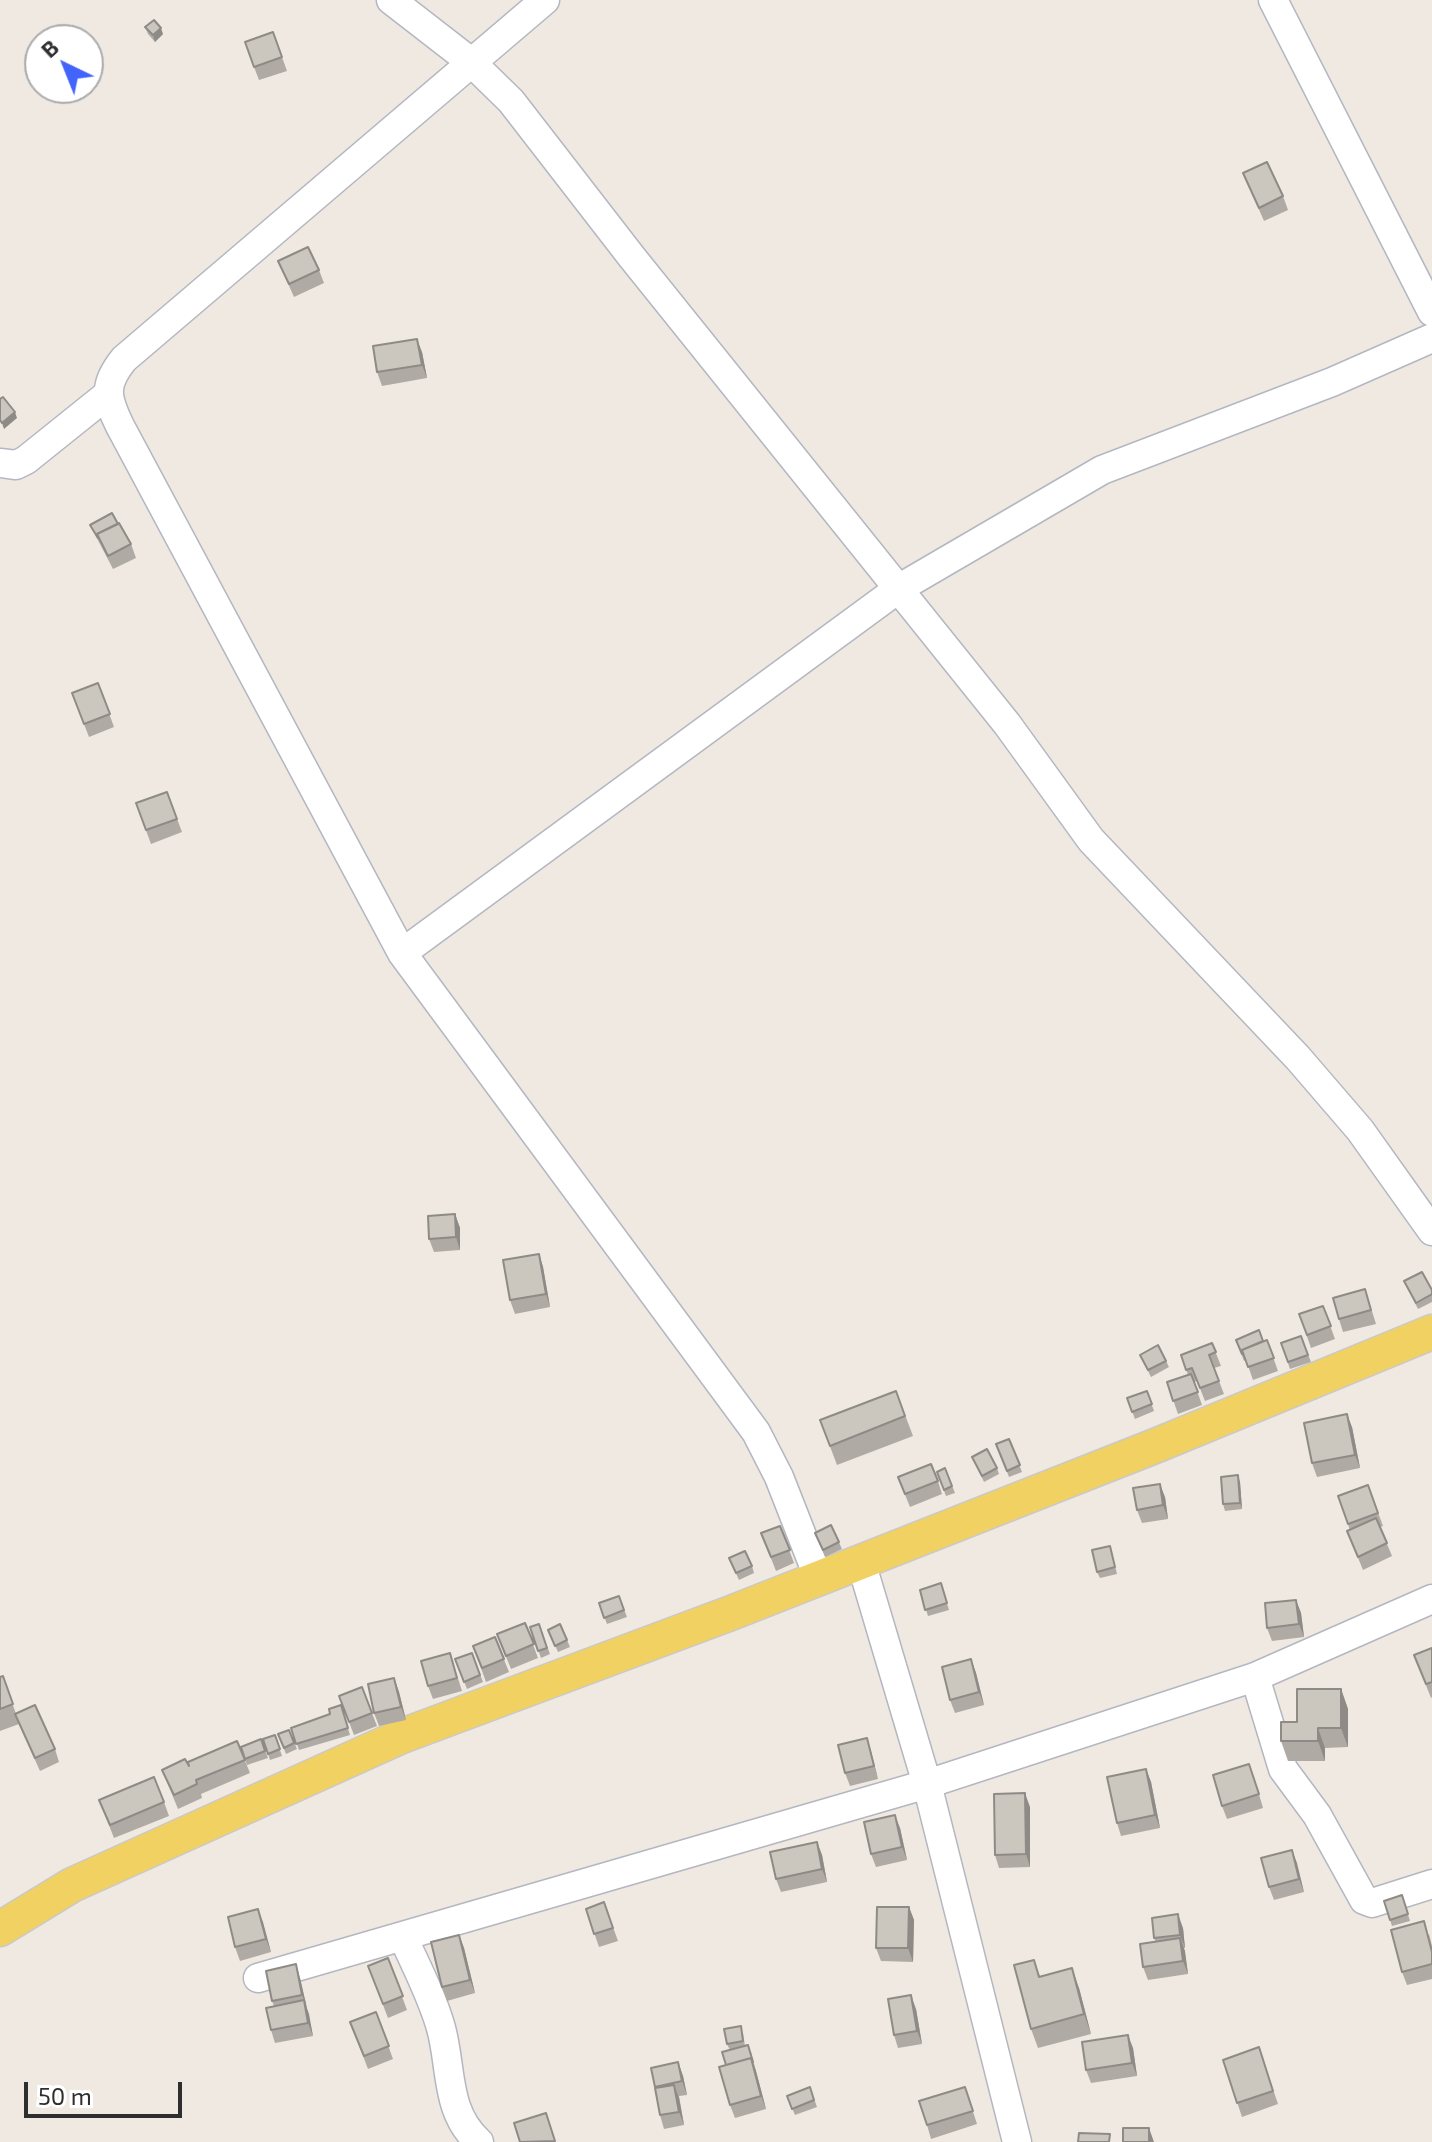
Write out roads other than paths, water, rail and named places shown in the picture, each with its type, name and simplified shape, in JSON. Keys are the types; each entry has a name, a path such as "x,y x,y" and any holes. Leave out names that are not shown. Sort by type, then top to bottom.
{"main road":[{"path":"0,1929 72,1885 402,1736 819,1579 1432,1332"}],"street":[{"path":"391,0 493,82 535,131 1007,724 1091,840 1298,1058 1360,1130 1432,1231"},
{"path":"0,463 16,465 26,460 107,395 115,371 124,359 545,0"},
{"path":"1273,0 1432,312"},
{"path":"402,953 898,589 1102,470 1332,382 1432,338"},
{"path":"107,395 120,426 402,953 756,1432 779,1477 819,1579"},
{"path":"861,1562 927,1784 1017,2142"},
{"path":"258,1978 927,1784 1255,1677 1432,1599"},
{"path":"1255,1677 1283,1769 1317,1815 1364,1900 1372,1903 1432,1884"},
{"path":"403,1937 435,2008 455,2108 463,2125 479,2142"}]}
